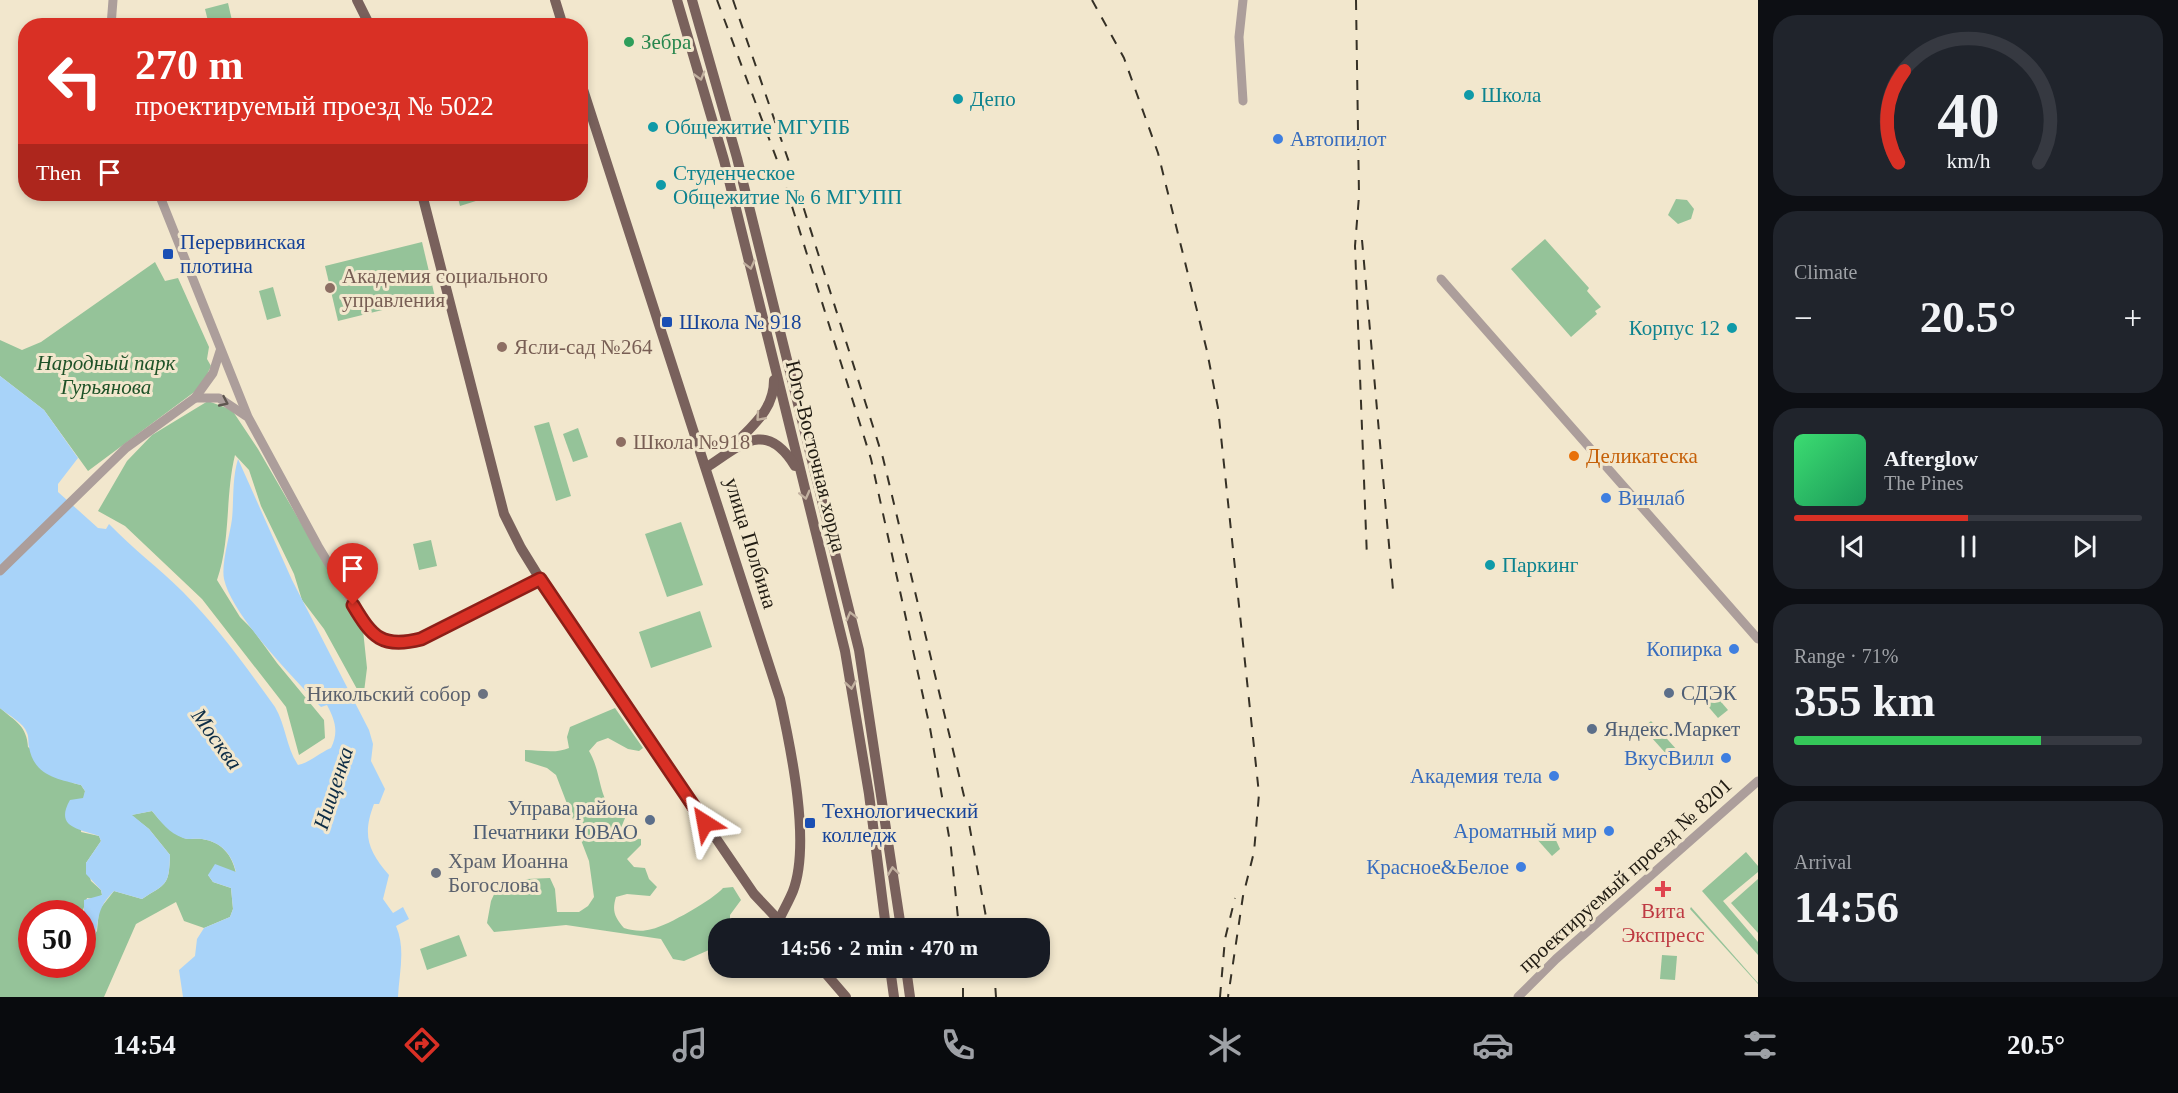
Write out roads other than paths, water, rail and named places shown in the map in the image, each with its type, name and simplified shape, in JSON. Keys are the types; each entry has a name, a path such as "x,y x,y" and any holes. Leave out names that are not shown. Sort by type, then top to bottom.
{"main road":[{"path":"357,0 366,18"},
{"path":"555,0 561,18"},
{"name":"Юго-Восточная хорда","path":"677,0 724,160 845,651 869,794 885,918"},
{"name":"Юго-Восточная хорда","path":"692,0 737,159 859,650 899,918"},
{"name":"улица Полбина","path":"588,104 707,467 780,699 788,736 799,824 799,861 794,891 784,918"},
{"path":"424,201 504,514 540,579 754,894 776,918"},
{"path":"723,457 767,410 774,390 774,366"},
{"path":"707,467 748,441 764,438 780,447 800,474"},
{"path":"830,978 846,997"},
{"path":"892,978 894,997"},
{"path":"907,978 910,997"}],"street":[{"path":"112,18 113,0"},
{"path":"1243,0 1239,37 1243,101"},
{"path":"162,201 248,417 318,546 365,625 375,636 397,644 421,639 540,579"},
{"path":"1441,279 1758,639"},
{"path":"0,571 126,448 195,398 213,373 220,351"},
{"path":"195,398 219,398 248,417"},
{"name":"проектируемый проезд № 8201","path":"1518,997 1556,959 1758,781"}],"water":[{"path":"0,376 44,410 78,458 58,484 58,492 98,528 106,529 109,524 196,605 243,662 275,707 298,765 331,748 335,737 335,726 327,705 321,707 265,646 239,611 229,594 224,579 238,459 292,580 369,730 373,744 371,761 385,789 379,804 374,804 370,815 369,842 376,858 389,875 383,899 393,913 403,907 409,919 396,926 401,943 398,997 183,997 179,970 195,956 197,939 204,928 230,917 233,909 231,888 213,882 208,875 215,864 236,872 232,860 225,850 215,843 178,836 166,827 152,811 132,815 149,829 170,855 169,873 165,883 142,899 114,891 102,907 96,929 96,900 84,900 102,895 101,890 86,874 86,863 101,841 99,836 71,826 65,816 70,800 83,798 85,791 81,785 48,775 42,770 32,757 25,729 0,708"}],"railway":[{"path":"717,0 780,168 871,459 930,728 951,848 958,918"},
{"path":"733,0 790,165 883,458 964,796 986,918"},
{"path":"1092,0 1124,58 1158,153 1207,351 1218,408 1259,794 1254,852 1243,896 1228,997"},
{"path":"1356,0 1359,196 1355,246 1367,558"},
{"path":"1362,240 1393,590"},
{"path":"1220,997 1225,939 1235,898"},
{"path":"963,978 963,997"},
{"path":"995,978 996,997"}],"place":[{"name":"Зебра","path":"629,42"},
{"name":"Школа","path":"1469,95"},
{"name":"Депо","path":"958,99"},
{"name":"Общежитие МГУПБ","path":"653,127"},
{"name":"Автопилот","path":"1278,139"},
{"name":"Студенческое Общежитие № 6 МГУПП","path":"661,185"},
{"name":"Перервинская плотина","path":"168,254"},
{"name":"Академия социального управления","path":"330,288"},
{"name":"Школа № 918","path":"667,322"},
{"name":"Корпус 12","path":"1732,328"},
{"name":"Ясли-сад №264","path":"502,347"},
{"name":"Школа №918","path":"621,442"},
{"name":"Деликатеска","path":"1574,456"},
{"name":"Винлаб","path":"1606,498"},
{"name":"Паркинг","path":"1490,565"},
{"name":"Копирка","path":"1734,649"},
{"name":"СДЭК","path":"1669,693"},
{"name":"Никольский собор","path":"483,694"},
{"name":"Яндекс.Маркет","path":"1592,729"},
{"name":"ВкусВилл","path":"1726,758"},
{"name":"Академия тела","path":"1554,776"},
{"name":"Управа района Печатники ЮВАО","path":"650,820"},
{"name":"Технологический колледж","path":"810,823"},
{"name":"Ароматный мир","path":"1609,831"},
{"name":"Красное&Белое","path":"1521,867"},
{"name":"Храм Иоанна Богослова","path":"436,873"},
{"name":"Вита Экспресс","path":"1663,889"}],"park label":[{"name":"Народный парк Гурьянова","path":"106,375"}],"water label":[{"name":"Москва","path":"217,739"},
{"name":"Нищенка","path":"333,788"}]}
